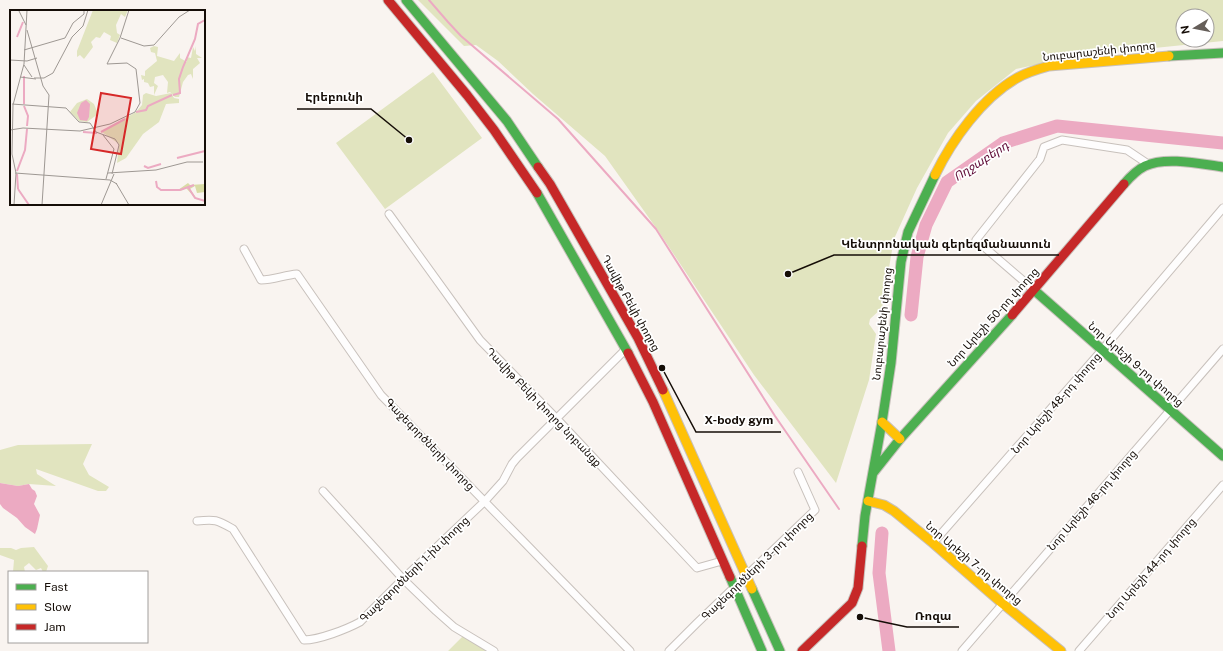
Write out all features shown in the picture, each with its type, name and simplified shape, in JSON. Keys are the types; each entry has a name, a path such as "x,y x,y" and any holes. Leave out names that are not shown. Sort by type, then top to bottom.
{"main road":[{"path":"388,0 494,130 538,195 626,350 653,402 762,651"},
{"name":"Դավիթ Բեկի փողոց","path":"406,0 507,120 550,184 638,338 669,403 780,651"},
{"name":"Նուբարաշենի փողոց","path":"802,651 852,604 858,588 868,501 891,363 901,262 908,232 939,167 956,138 977,112 997,93 1017,78 1032,71 1049,66 1223,53"},
{"name":"Նոր Արեշի 50-րդ փողոց","path":"872,475 900,439 1034,290 1129,178 1139,169 1148,164 1160,162 1223,167"},
{"name":"Նոր Արեշի 9-րդ փողոց","path":"1034,290 1223,456"},
{"path":"882,422 900,439"},
{"name":"Նոր Արեշի 7-րդ փողոց","path":"868,501 884,505 894,511 1061,651"}],"street":[{"path":"1034,290 976,240 1040,159 1044,147 1062,140 1127,150 1148,164"},
{"name":"Նոր Արեշի 48-րդ փողոց","path":"933,543 1102,350 1223,208"},
{"name":"Դավիթ Բեկի փողոց նրբանցք","path":"389,214 480,340 557,419 697,568 722,561"},
{"name":"Գաջեգործների փողոց","path":"244,249 261,280 297,274 381,395 630,651"},
{"name":"Նոր Արեշի 46-րդ փողոց","path":"962,651 1223,348"},
{"name":"Գաջեգործների 1-ին փողոց","path":"196,521 212,519 219,521 233,529 304,640 313,640 353,626 360,622 403,578 484,501 503,481 517,458 626,350"},
{"name":"Գաջեգործների 3-րդ փողոց","path":"669,651 815,510 798,472"},
{"name":"Նոր Արեշի 44-րդ փողոց","path":"1079,651 1223,485"},
{"path":"323,491 403,578 436,611 454,627 494,651"}],"green space":[{"path":"418,0 1223,0 1223,41 1215,42 1215,8 1175,8 1175,46 1076,56 1016,69 976,101 948,133 917,188 894,239 882,308 870,319 869,324 876,334 869,380 836,483 754,375 659,232 605,156 533,94 498,61 476,45 464,46"},
{"path":"433,72 482,138 385,209 336,143"},
{"path":"92,444 83,464 89,475 109,487 106,491 98,491 36,469 37,474 56,486 29,484 18,486 0,483 0,450 18,445"},
{"path":"34,547 48,566 46,571 42,571 41,568 36,570 29,563 24,567 25,571 13,571 14,560 0,555 0,548 11,548 16,550"},
{"path":"463,636 487,651 448,651"}],"shaded area":[{"path":"0,483 18,486 29,484 35,491 37,496 34,504 40,515 35,534 0,504"}],"waterway":[{"path":"429,0 461,36 558,119 656,229 775,416 839,509"},
{"name":"Ողջաբերդ","path":"911,315 917,257 926,225 947,182 1003,143 1057,126 1223,143"},
{"name":"Ողջաբերդ","path":"882,533 879,573 889,651"}],"traffic: fast":[{"path":"406,0 507,121 538,167"},
{"path":"1169,56 1223,53"},
{"path":"1124,184 1139,170 1153,163 1173,161 1223,167"},
{"path":"862,546 865,516 891,363 901,262 908,232 935,175"},
{"path":"537,193 628,353"},
{"path":"1034,290 1223,456"},
{"path":"873,473 900,439 1012,315"},
{"path":"730,577 762,651"},
{"path":"752,589 780,651"}],"traffic: slow":[{"path":"935,175 959,134 980,108 1004,86 1021,76 1049,66 1169,56"},
{"path":"663,390 752,589"},
{"path":"882,422 900,439"},
{"path":"868,501 884,505 894,511 1061,651"}],"traffic: jam":[{"path":"388,0 467,95 494,130 537,193"},
{"path":"538,167 550,184 638,338 663,390"},
{"path":"1012,315 1124,184"},
{"path":"628,353 653,402 730,577"},
{"path":"802,651 852,603 858,588 862,546"}],"place":[{"name":"Էրեբունի","path":"409,140"},
{"name":"Կենտրոնական գերեզմանատուն","path":"788,274"},
{"name":"X-body gym","path":"662,368"},
{"name":"Ռոզա","path":"860,617"}]}
